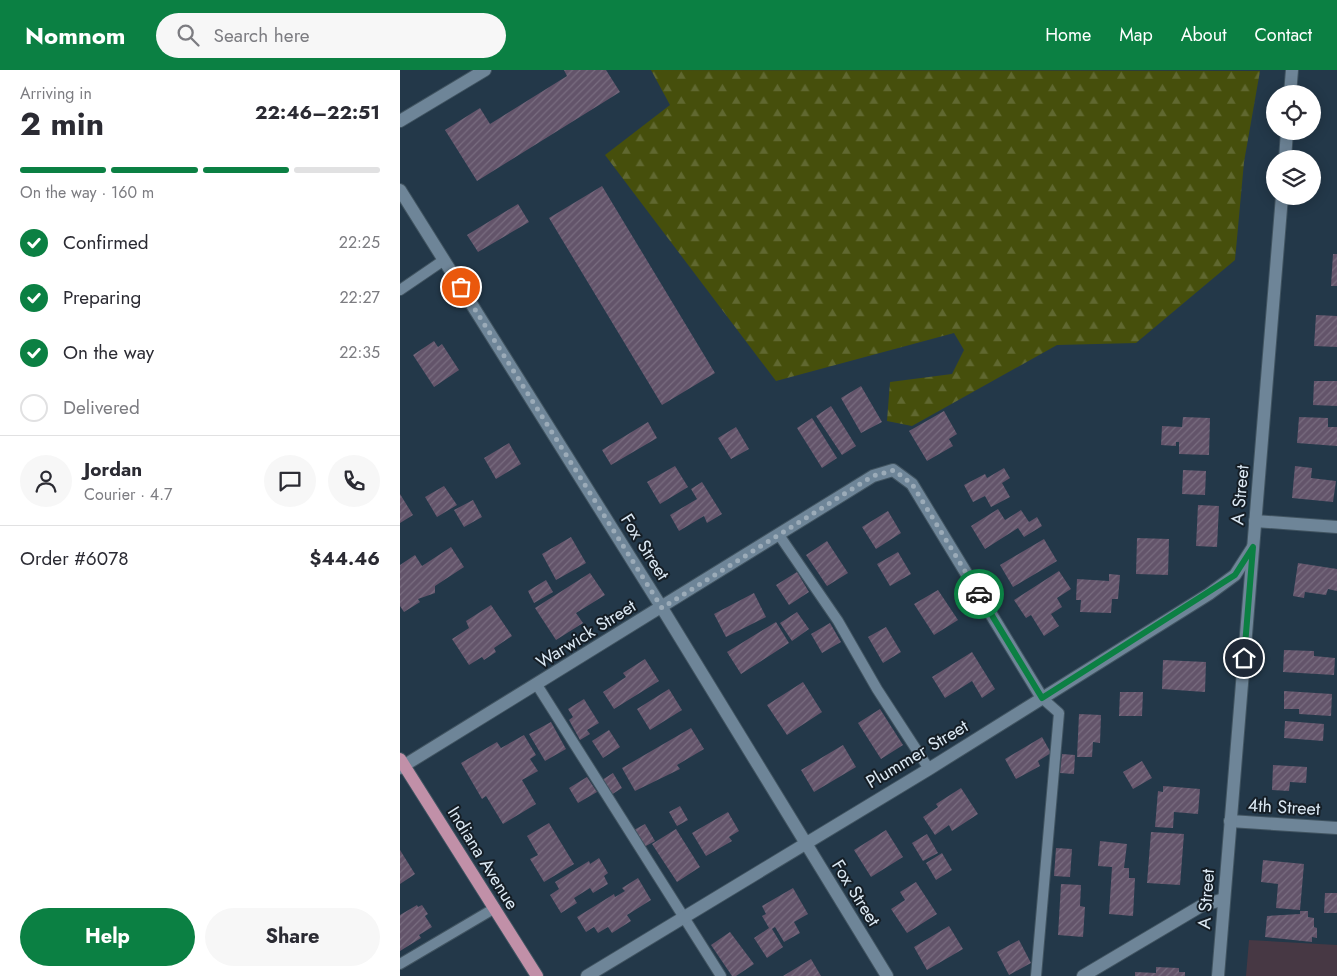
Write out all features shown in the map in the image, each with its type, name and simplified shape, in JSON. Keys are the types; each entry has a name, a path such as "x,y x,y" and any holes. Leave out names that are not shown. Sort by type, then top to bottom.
{"main road":[{"name":"Indiana Avenue","path":"402,764 495,908 536,976"}],"street":[{"path":"400,121 485,70"},
{"path":"1291,85 1292,70"},
{"name":"Fox Street","path":"400,190 662,608 804,844 887,976"},
{"name":"A Street","path":"1218,976 1281,205"},
{"name":"Warwick Street","path":"402,764 537,685 873,476 894,470 912,484 1042,698"},
{"path":"1255,521 1337,527"},
{"name":"Plummer Street","path":"587,976 929,769 1235,575 1253,547"},
{"name":"4th Street","path":"1230,821 1337,828"},
{"path":"1083,976 1201,906 1224,899"}],"lane":[{"path":"400,290 444,260"},
{"path":"779,534 838,621 877,689 929,769"},
{"path":"537,685 614,810 686,917 721,976"},
{"path":"1036,976 1059,713 1042,698"},
{"path":"400,964 495,908"}],"shaded area":[{"path":"1249,940 1337,945 1337,976 1246,976"}],"green space":[{"path":"651,70 1260,71 1244,162 1235,260 1136,343 1057,345 912,426 887,421 890,382 952,374 964,350 954,333 776,381 605,155 670,105"}],"building":[{"path":"564,70 606,70 620,92 477,181 445,130 480,108 490,124 567,76"},
{"path":"602,186 715,373 662,405 549,218"},
{"path":"518,204 529,222 478,252 467,235"},
{"path":"1333,254 1337,254 1337,286 1331,286"},
{"path":"1316,315 1337,316 1337,347 1314,346"},
{"path":"434,341 438,347 442,344 459,370 434,387 413,355"},
{"path":"1314,381 1337,381 1337,406 1313,405"},
{"path":"861,386 882,422 861,433 841,398"},
{"path":"831,406 856,446 842,455 816,416"},
{"path":"944,411 957,434 949,439 953,446 927,461 909,431"},
{"path":"1183,417 1210,418 1209,455 1179,454 1179,442 1176,442 1176,446 1161,445 1162,426 1182,427"},
{"path":"1299,417 1328,418 1328,427 1337,427 1337,446 1297,443"},
{"path":"812,418 837,458 822,468 797,428"},
{"path":"648,422 657,438 611,465 602,450"},
{"path":"736,427 749,449 731,459 718,438"},
{"path":"509,443 521,464 496,479 484,458"},
{"path":"675,466 688,487 660,504 647,482"},
{"path":"1295,466 1312,468 1311,478 1336,481 1333,502 1292,498"},
{"path":"1004,468 1010,478 1002,483 1010,497 991,507 985,496 973,502 964,485 985,474 987,478"},
{"path":"1183,470 1206,471 1205,495 1182,494"},
{"path":"702,482 722,514 707,523 704,516 679,531 670,515 697,499 691,489"},
{"path":"444,486 457,505 437,517 425,497"},
{"path":"400,494 413,515 400,523"},
{"path":"473,500 482,517 464,527 454,510"},
{"path":"1198,505 1219,506 1217,547 1196,546"},
{"path":"998,509 1005,520 1021,510 1029,522 1037,517 1042,526 1024,537 1018,528 985,549 971,526"},
{"path":"888,511 901,533 876,549 862,527"},
{"path":"571,537 586,563 556,580 542,554"},
{"path":"1137,538 1169,539 1168,575 1136,574"},
{"path":"1044,539 1057,561 1013,587 1000,565"},
{"path":"827,541 848,573 827,586 806,555"},
{"path":"451,547 464,567 435,586 435,593 418,599 420,602 404,612 400,606 400,565 415,555 422,566"},
{"path":"898,552 911,574 890,586 877,564"},
{"path":"1298,563 1337,569 1337,591 1328,589 1326,595 1305,592 1304,598 1293,596"},
{"path":"1059,571 1071,589 1057,598 1062,607 1051,614 1059,626 1044,636 1031,615 1026,618 1014,600"},
{"path":"797,572 809,592 789,605 776,585"},
{"path":"590,573 605,595 576,613 583,623 556,640 535,608"},
{"path":"1109,574 1120,575 1118,599 1112,599 1111,613 1080,612 1081,600 1076,600 1077,579 1109,581"},
{"path":"546,580 553,592 534,603 528,591"},
{"path":"938,590 958,620 934,635 914,604"},
{"path":"754,593 766,617 726,637 714,614"},
{"path":"491,605 512,636 494,648 496,652 484,660 482,657 469,665 452,639 469,628 466,621"},
{"path":"797,612 809,629 792,641 780,623"},
{"path":"776,622 789,643 741,674 727,652"},
{"path":"830,623 841,642 822,653 811,634"},
{"path":"886,627 901,652 883,663 868,637"},
{"path":"1284,650 1314,651 1314,656 1335,658 1334,675 1283,672"},
{"path":"972,652 995,689 982,698 972,681 945,698 932,677"},
{"path":"645,659 659,681 614,709 603,692 626,677 623,673"},
{"path":"1163,660 1206,662 1205,692 1162,689"},
{"path":"803,682 822,712 787,735 767,705"},
{"path":"669,689 682,710 650,730 637,709"},
{"path":"1284,691 1332,694 1331,716 1299,714 1299,709 1284,709"},
{"path":"1120,692 1143,692 1142,716 1119,716"},
{"path":"584,699 599,723 587,730 590,734 580,740 569,720 573,717 568,709"},
{"path":"880,709 903,745 881,759 858,723"},
{"path":"1079,714 1101,715 1100,743 1093,742 1092,757 1077,757"},
{"path":"1285,721 1324,724 1323,741 1284,738"},
{"path":"551,722 566,749 545,761 529,734"},
{"path":"691,728 704,749 677,765 680,769 635,791 622,768"},
{"path":"609,730 620,747 603,758 592,741"},
{"path":"524,735 536,755 530,759 538,771 522,780 536,804 503,824 486,796 482,799 461,763 497,742 501,748"},
{"path":"1042,737 1051,753 1038,761 1040,766 1016,779 1005,759"},
{"path":"843,745 856,767 814,792 801,770"},
{"path":"1062,754 1075,755 1074,774 1060,773"},
{"path":"1142,761 1152,778 1133,789 1123,772"},
{"path":"1273,765 1307,767 1306,783 1290,782 1289,791 1272,790"},
{"path":"613,773 622,788 611,795 602,780"},
{"path":"587,777 597,792 578,803 569,788"},
{"path":"1163,786 1200,789 1198,814 1174,812 1173,828 1155,827 1158,791 1163,792"},
{"path":"961,788 978,814 952,831 949,825 935,835 923,817 938,807 936,804"},
{"path":"680,806 688,820 677,826 669,812"},
{"path":"728,812 739,831 729,837 732,841 706,856 692,833"},
{"path":"549,823 574,864 544,882 530,859 538,855 527,836"},
{"path":"645,824 655,841 644,847 634,830"},
{"path":"676,829 700,867 677,882 652,844"},
{"path":"886,830 903,857 871,877 854,850"},
{"path":"1151,832 1184,834 1180,885 1147,883"},
{"path":"927,834 938,853 923,861 912,843"},
{"path":"1100,841 1127,844 1124,868 1129,868 1129,878 1135,878 1133,916 1109,914 1112,867 1098,866"},
{"path":"1056,848 1072,849 1070,877 1054,876"},
{"path":"400,850 415,874 400,884"},
{"path":"942,853 952,870 936,880 926,863"},
{"path":"599,858 608,873 604,876 608,884 593,893 590,888 574,898 577,903 561,913 550,895 559,889 555,882 589,861 590,864"},
{"path":"1263,860 1304,864 1300,910 1276,908 1278,884 1261,882"},
{"path":"638,878 651,900 627,915 631,921 612,933 608,927 598,933 594,927 586,932 577,917 614,894 615,897 625,891 622,888"},
{"path":"916,882 937,914 907,933 891,909 905,900 900,892"},
{"path":"1061,884 1081,885 1080,906 1085,907 1083,937 1058,935"},
{"path":"793,888 808,914 794,922 800,933 784,942 775,927 772,929 783,947 767,958 754,938 769,928 762,916 766,914 762,906"},
{"path":"1325,893 1337,893 1337,913 1324,913"},
{"path":"417,905 418,907 422,905 428,914 425,916 432,927 419,935 421,938 400,951 400,915"},
{"path":"1300,911 1308,911 1308,917 1314,918 1317,938 1312,937 1312,942 1265,937 1267,916 1300,914"},
{"path":"949,926 963,949 927,970 914,947"},
{"path":"730,932 754,964 736,976 732,976 711,945"},
{"path":"1019,940 1031,963 1009,975 997,952"},
{"path":"811,959 821,976 783,976"},
{"path":"1156,967 1179,968 1179,972 1185,972 1185,976 1135,976 1135,972 1156,973"}],"way so far":[{"path":"461,287 662,608 873,476 894,470 912,484 979,594"}],"route":[{"path":"979,594 1042,698 1209,594 1235,575 1253,547 1244,658"}]}
